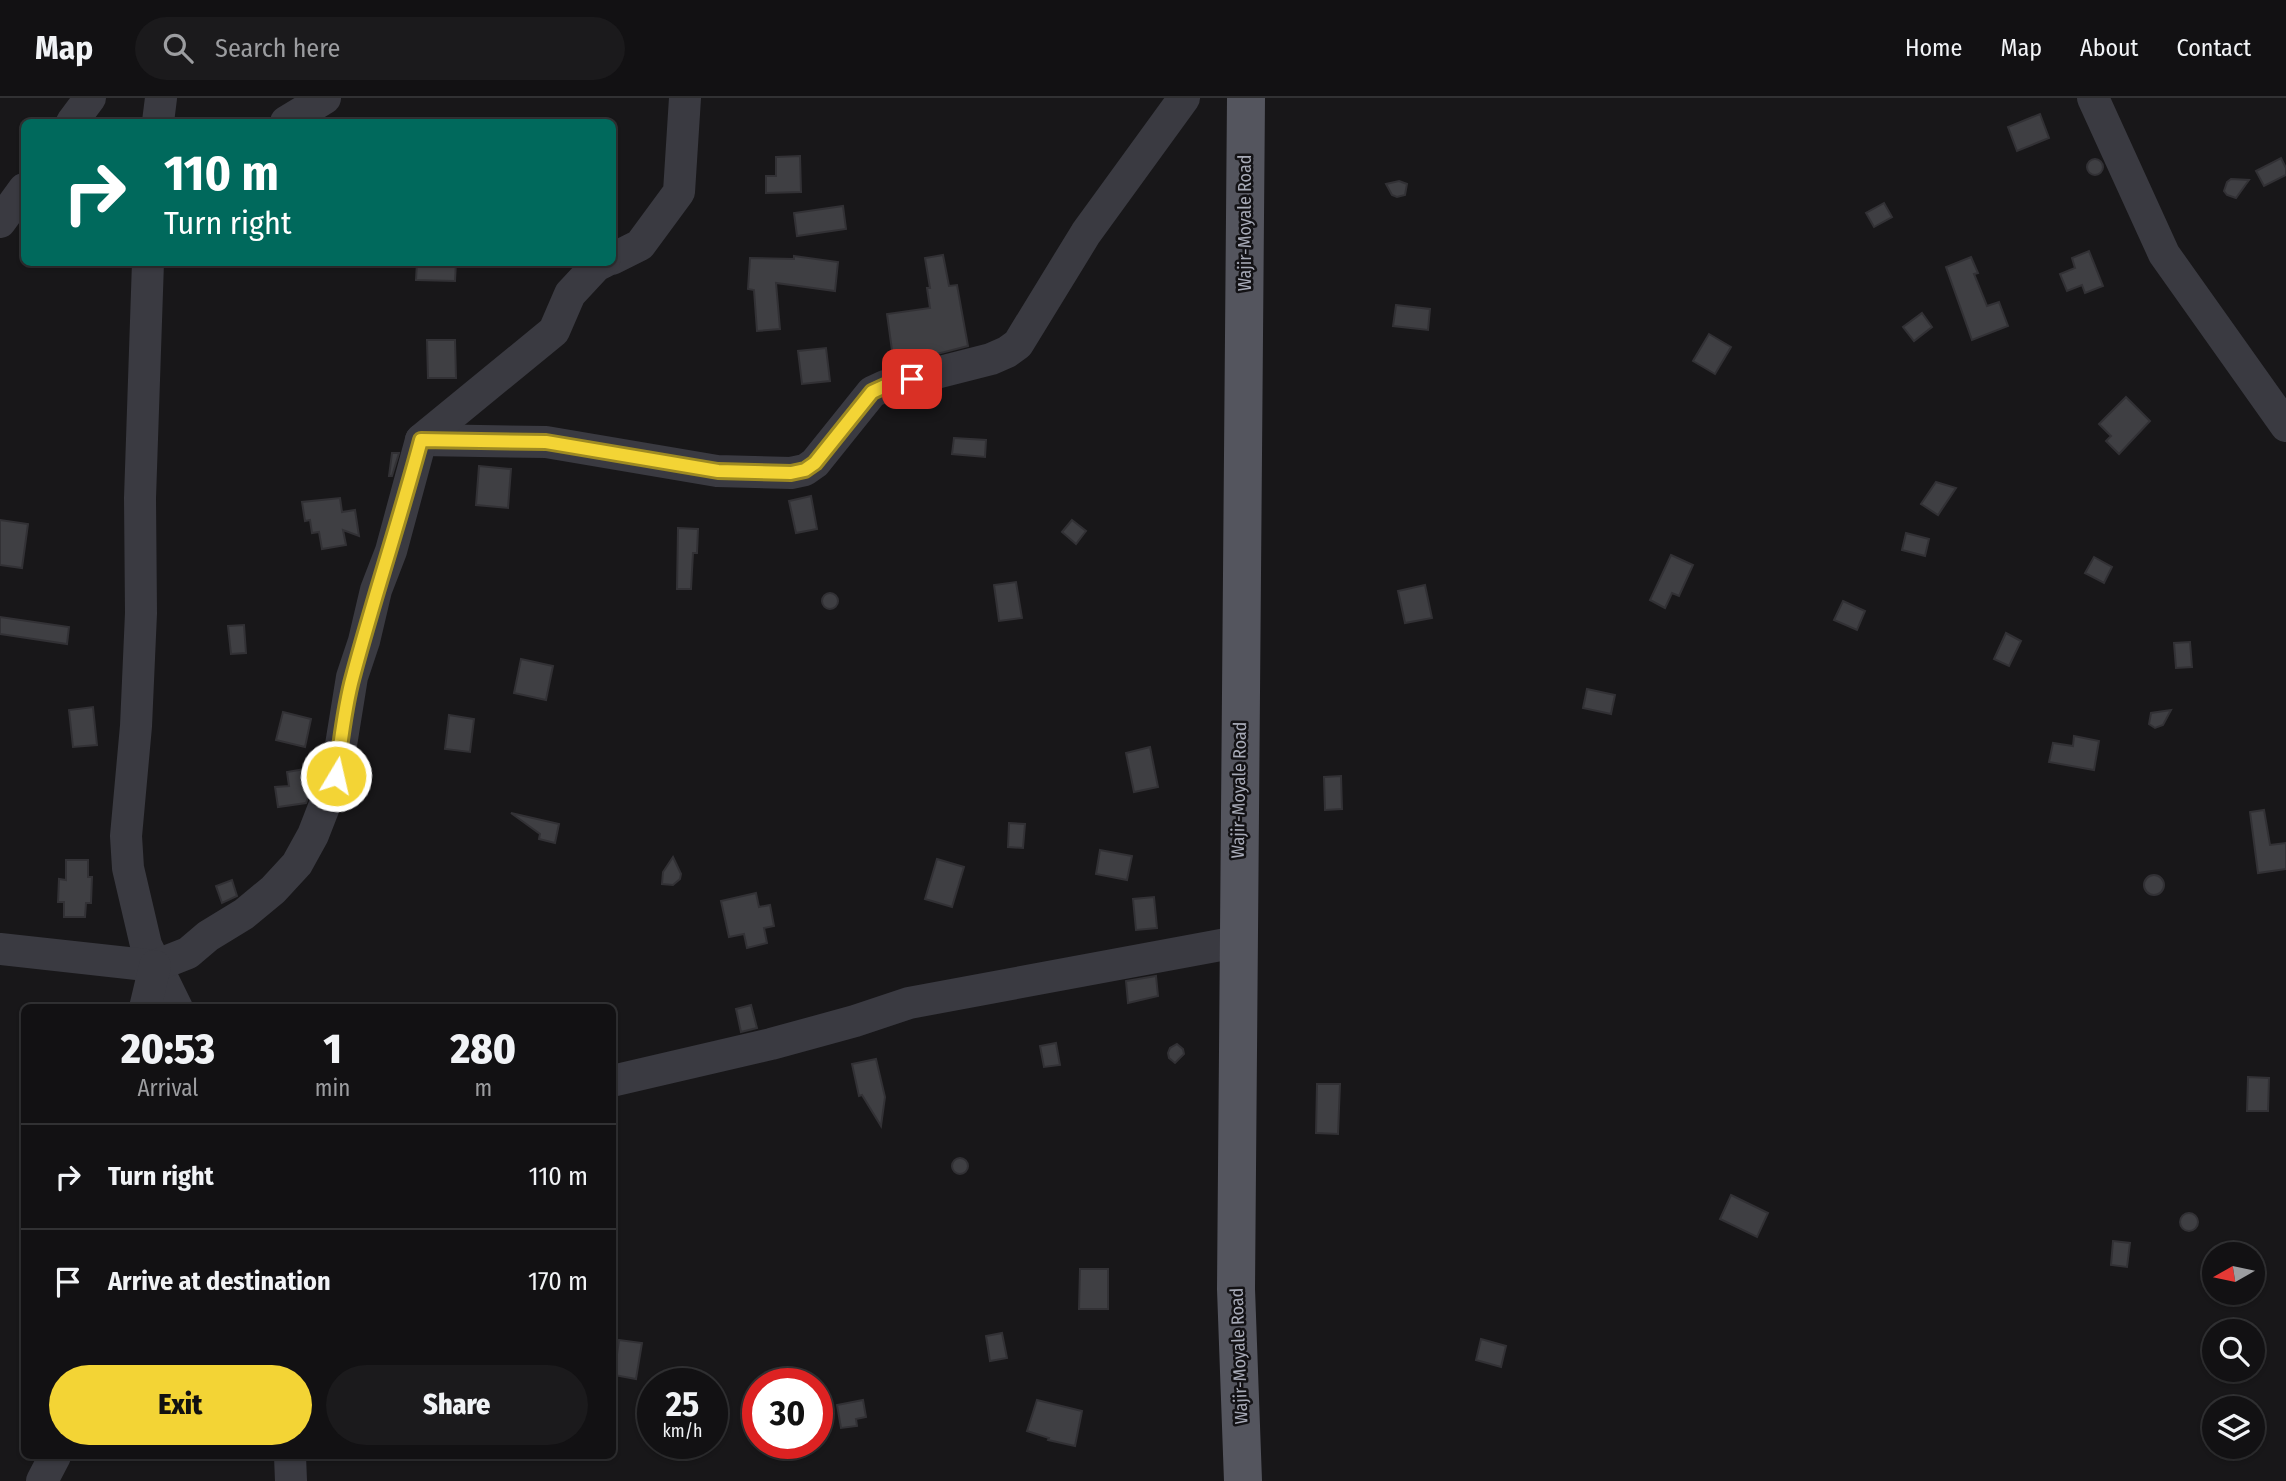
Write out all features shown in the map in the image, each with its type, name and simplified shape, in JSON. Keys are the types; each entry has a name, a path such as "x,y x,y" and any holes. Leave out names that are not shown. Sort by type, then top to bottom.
{"main road":[{"name":"Wajir-Moyale Road","path":"1245,1480 1236,1289 1246,98"}],"street":[{"path":"74,119 90,98"},
{"path":"158,119 161,98"},
{"path":"291,119 325,98"},
{"path":"616,257 640,246 679,192 685,98"},
{"path":"421,440 546,442 718,471 791,473 805,470 815,463 872,392 885,386 991,359 1018,344 1086,233 1184,98"},
{"path":"2093,98 2164,254 2286,426"},
{"path":"0,222 21,193"},
{"path":"148,266 140,498 141,613 137,713 126,836 128,868 146,944 175,1004"},
{"path":"0,949 155,966 188,953 208,936 244,914 273,890 297,864 313,835 336,776 352,677 376,590 391,551 421,440 554,331 569,294 596,266"},
{"path":"616,1080 771,1044 909,1003 1237,942"},
{"path":"146,1004 155,966"},
{"path":"42,1481 53,1459"},
{"path":"289,1459 291,1481"}],"building":[{"path":"2040,114 2049,138 2017,151 2008,127"},
{"path":"800,156 801,192 766,193 766,176 776,176 776,157"},
{"path":"2281,158 2286,175 2264,186 2256,171"},
{"path":"2092,159 2098,159 2103,167 2101,173 2092,175 2087,170 2087,164"},
{"path":"2231,179 2249,180 2236,198 2224,191"},
{"path":"1399,181 1407,184 1405,195 1397,197 1392,195 1386,184"},
{"path":"1884,203 1892,217 1874,227 1866,213"},
{"path":"843,206 846,229 797,236 794,213"},
{"path":"2089,251 2103,286 2085,293 2082,285 2067,291 2060,274 2075,268 2072,258"},
{"path":"943,255 949,286 957,285 968,346 894,365 887,314 930,308 925,258"},
{"path":"794,256 838,262 835,291 776,283 780,329 757,331 754,290 748,289 750,258 794,259"},
{"path":"1971,257 1978,273 1974,274 1987,306 1999,302 2008,326 1972,340 1946,267"},
{"path":"417,266 456,266 455,281 416,280"},
{"path":"1396,305 1430,309 1428,330 1393,326"},
{"path":"1922,313 1932,327 1914,341 1903,327"},
{"path":"1709,334 1731,347 1715,374 1693,361"},
{"path":"427,340 455,340 456,378 428,378"},
{"path":"826,348 830,381 802,384 798,351"},
{"path":"2126,397 2150,421 2119,454 2106,441 2111,436 2099,424"},
{"path":"954,438 986,440 985,457 952,454"},
{"path":"392,453 399,453 392,476 389,476"},
{"path":"479,466 511,469 508,508 476,505"},
{"path":"1936,482 1956,488 1938,515 1921,504"},
{"path":"811,496 817,529 796,533 789,501"},
{"path":"340,498 342,512 355,510 359,536 343,530 346,545 322,549 319,532 312,533 310,520 305,521 302,502"},
{"path":"0,520 28,524 22,568 0,565"},
{"path":"1072,520 1086,531 1076,544 1062,532"},
{"path":"678,528 698,529 697,553 693,553 691,589 677,589"},
{"path":"1906,533 1929,539 1925,556 1902,550"},
{"path":"1671,555 1693,565 1679,596 1672,593 1665,608 1650,600"},
{"path":"2094,557 2112,567 2104,583 2085,573"},
{"path":"1016,582 1022,618 999,621 994,585"},
{"path":"1425,585 1432,618 1405,623 1398,591"},
{"path":"827,593 833,593 838,601 836,607 827,609 822,604 822,598"},
{"path":"1843,601 1865,611 1857,630 1834,620"},
{"path":"0,617 69,627 67,644 0,634"},
{"path":"244,625 246,653 231,654 228,626"},
{"path":"2006,633 2021,641 2009,666 1994,659"},
{"path":"2190,642 2192,667 2176,668 2174,643"},
{"path":"521,659 553,666 546,700 514,693"},
{"path":"1587,689 1615,695 1611,714 1583,708"},
{"path":"93,707 97,745 73,747 69,710"},
{"path":"2171,710 2163,725 2155,728 2149,724 2151,713"},
{"path":"283,712 311,719 305,747 276,740"},
{"path":"449,715 474,719 470,752 445,749"},
{"path":"2074,736 2099,741 2094,770 2049,762 2053,743 2073,746"},
{"path":"1150,747 1158,787 1134,792 1126,753"},
{"path":"305,769 309,795 306,803 278,807 275,787 289,786 287,772"},
{"path":"1341,776 1342,809 1325,810 1324,777"},
{"path":"2264,810 2270,845 2286,843 2286,869 2258,873 2250,812"},
{"path":"511,813 559,824 555,843 539,839 540,834"},
{"path":"1009,823 1025,824 1023,848 1008,847"},
{"path":"1100,850 1132,856 1127,880 1096,874"},
{"path":"673,857 681,874 680,879 673,885 662,884 663,872"},
{"path":"937,859 964,867 952,907 925,899"},
{"path":"66,860 88,860 88,877 92,877 91,903 86,903 85,917 64,917 64,902 58,902 59,879 66,880"},
{"path":"2154,875 2161,878 2164,885 2161,892 2154,895 2147,892 2144,885 2147,878"},
{"path":"232,880 237,896 222,903 216,886"},
{"path":"756,893 759,907 770,905 774,926 764,928 767,943 747,948 744,934 729,937 721,901"},
{"path":"1154,897 1157,928 1136,930 1133,899"},
{"path":"1156,976 1158,996 1128,1003 1126,981"},
{"path":"751,1005 757,1028 741,1032 736,1009"},
{"path":"1056,1043 1060,1065 1044,1067 1040,1046"},
{"path":"1177,1044 1184,1054 1175,1063 1168,1053 1170,1048"},
{"path":"876,1059 885,1097 881,1126 862,1095 859,1096 852,1064"},
{"path":"2248,1077 2269,1078 2268,1111 2247,1111"},
{"path":"1317,1084 1340,1084 1338,1134 1316,1133"},
{"path":"957,1158 963,1158 968,1166 966,1172 957,1174 952,1169 952,1163"},
{"path":"1731,1195 1768,1213 1757,1237 1720,1219"},
{"path":"2189,1213 2195,1216 2198,1222 2195,1228 2189,1231 2183,1228 2180,1222 2183,1216"},
{"path":"2113,1241 2130,1243 2127,1267 2111,1265"},
{"path":"1080,1269 1108,1269 1108,1309 1079,1309"},
{"path":"1002,1333 1007,1358 990,1361 986,1336"},
{"path":"1481,1339 1506,1346 1501,1367 1476,1360"},
{"path":"619,1340 642,1343 636,1379 616,1375"},
{"path":"863,1400 866,1417 856,1419 857,1426 841,1428 837,1405"},
{"path":"1037,1400 1082,1411 1075,1446 1048,1440 1049,1438 1027,1431"}],"route":[{"path":"336,776 352,677 376,590 391,551 421,440 546,442 718,471 791,473 805,470 815,463 872,392 912,379"}]}
